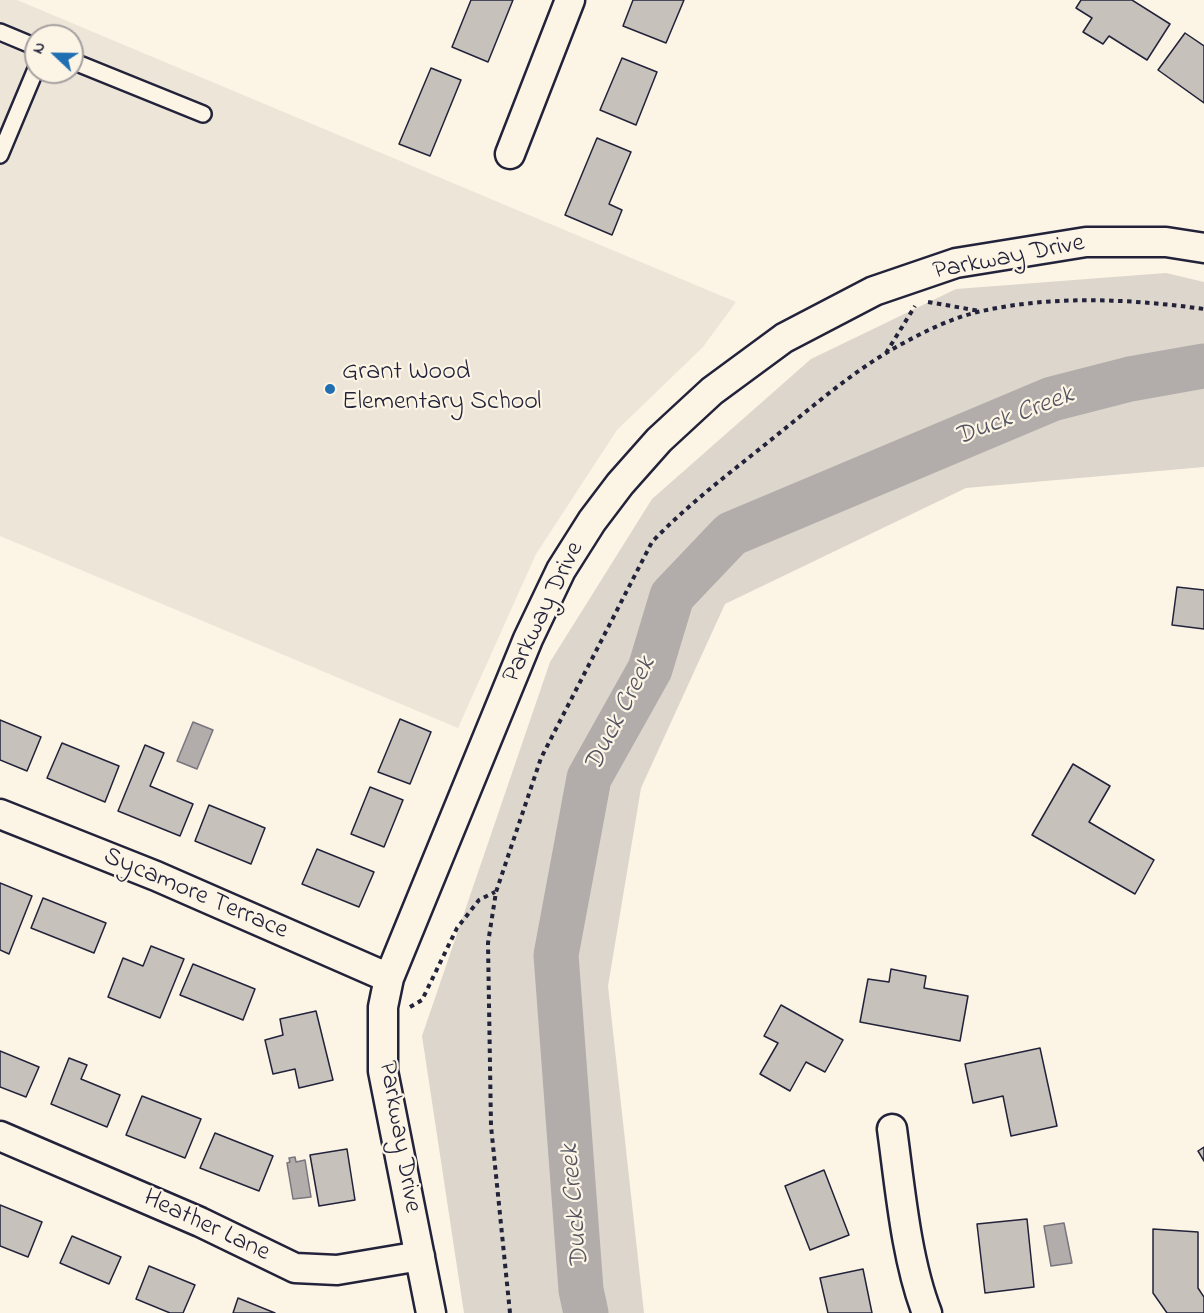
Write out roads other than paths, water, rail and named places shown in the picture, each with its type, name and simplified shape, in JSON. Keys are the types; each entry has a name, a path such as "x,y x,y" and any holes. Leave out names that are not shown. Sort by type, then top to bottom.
{"street":[{"path":"510,154 570,0"},
{"name":"Parkway Drive","path":"431,1313 383,1071 383,1007 389,978 528,639 561,570 592,521 658,440 712,391 784,338 874,291 956,263 1086,242 1166,242 1204,248"},
{"name":"Sycamore Terrace","path":"0,814 156,876 389,978"},
{"path":"892,1129 901,1197 918,1290 927,1313"},
{"name":"Heather Lane","path":"0,1136 200,1222 295,1268 337,1270 420,1256"}],"lane":[{"path":"0,32 24,41"},
{"path":"84,66 203,114"},
{"path":"0,155 30,84"}],"waterway":[{"name":"Duck Creek","path":"586,1313 581,1290 556,955 589,778 650,669 672,596 731,534 1052,399 1130,379 1204,366"}],"place":[{"name":"Grant Wood Elementary School","path":"330,389"}]}
